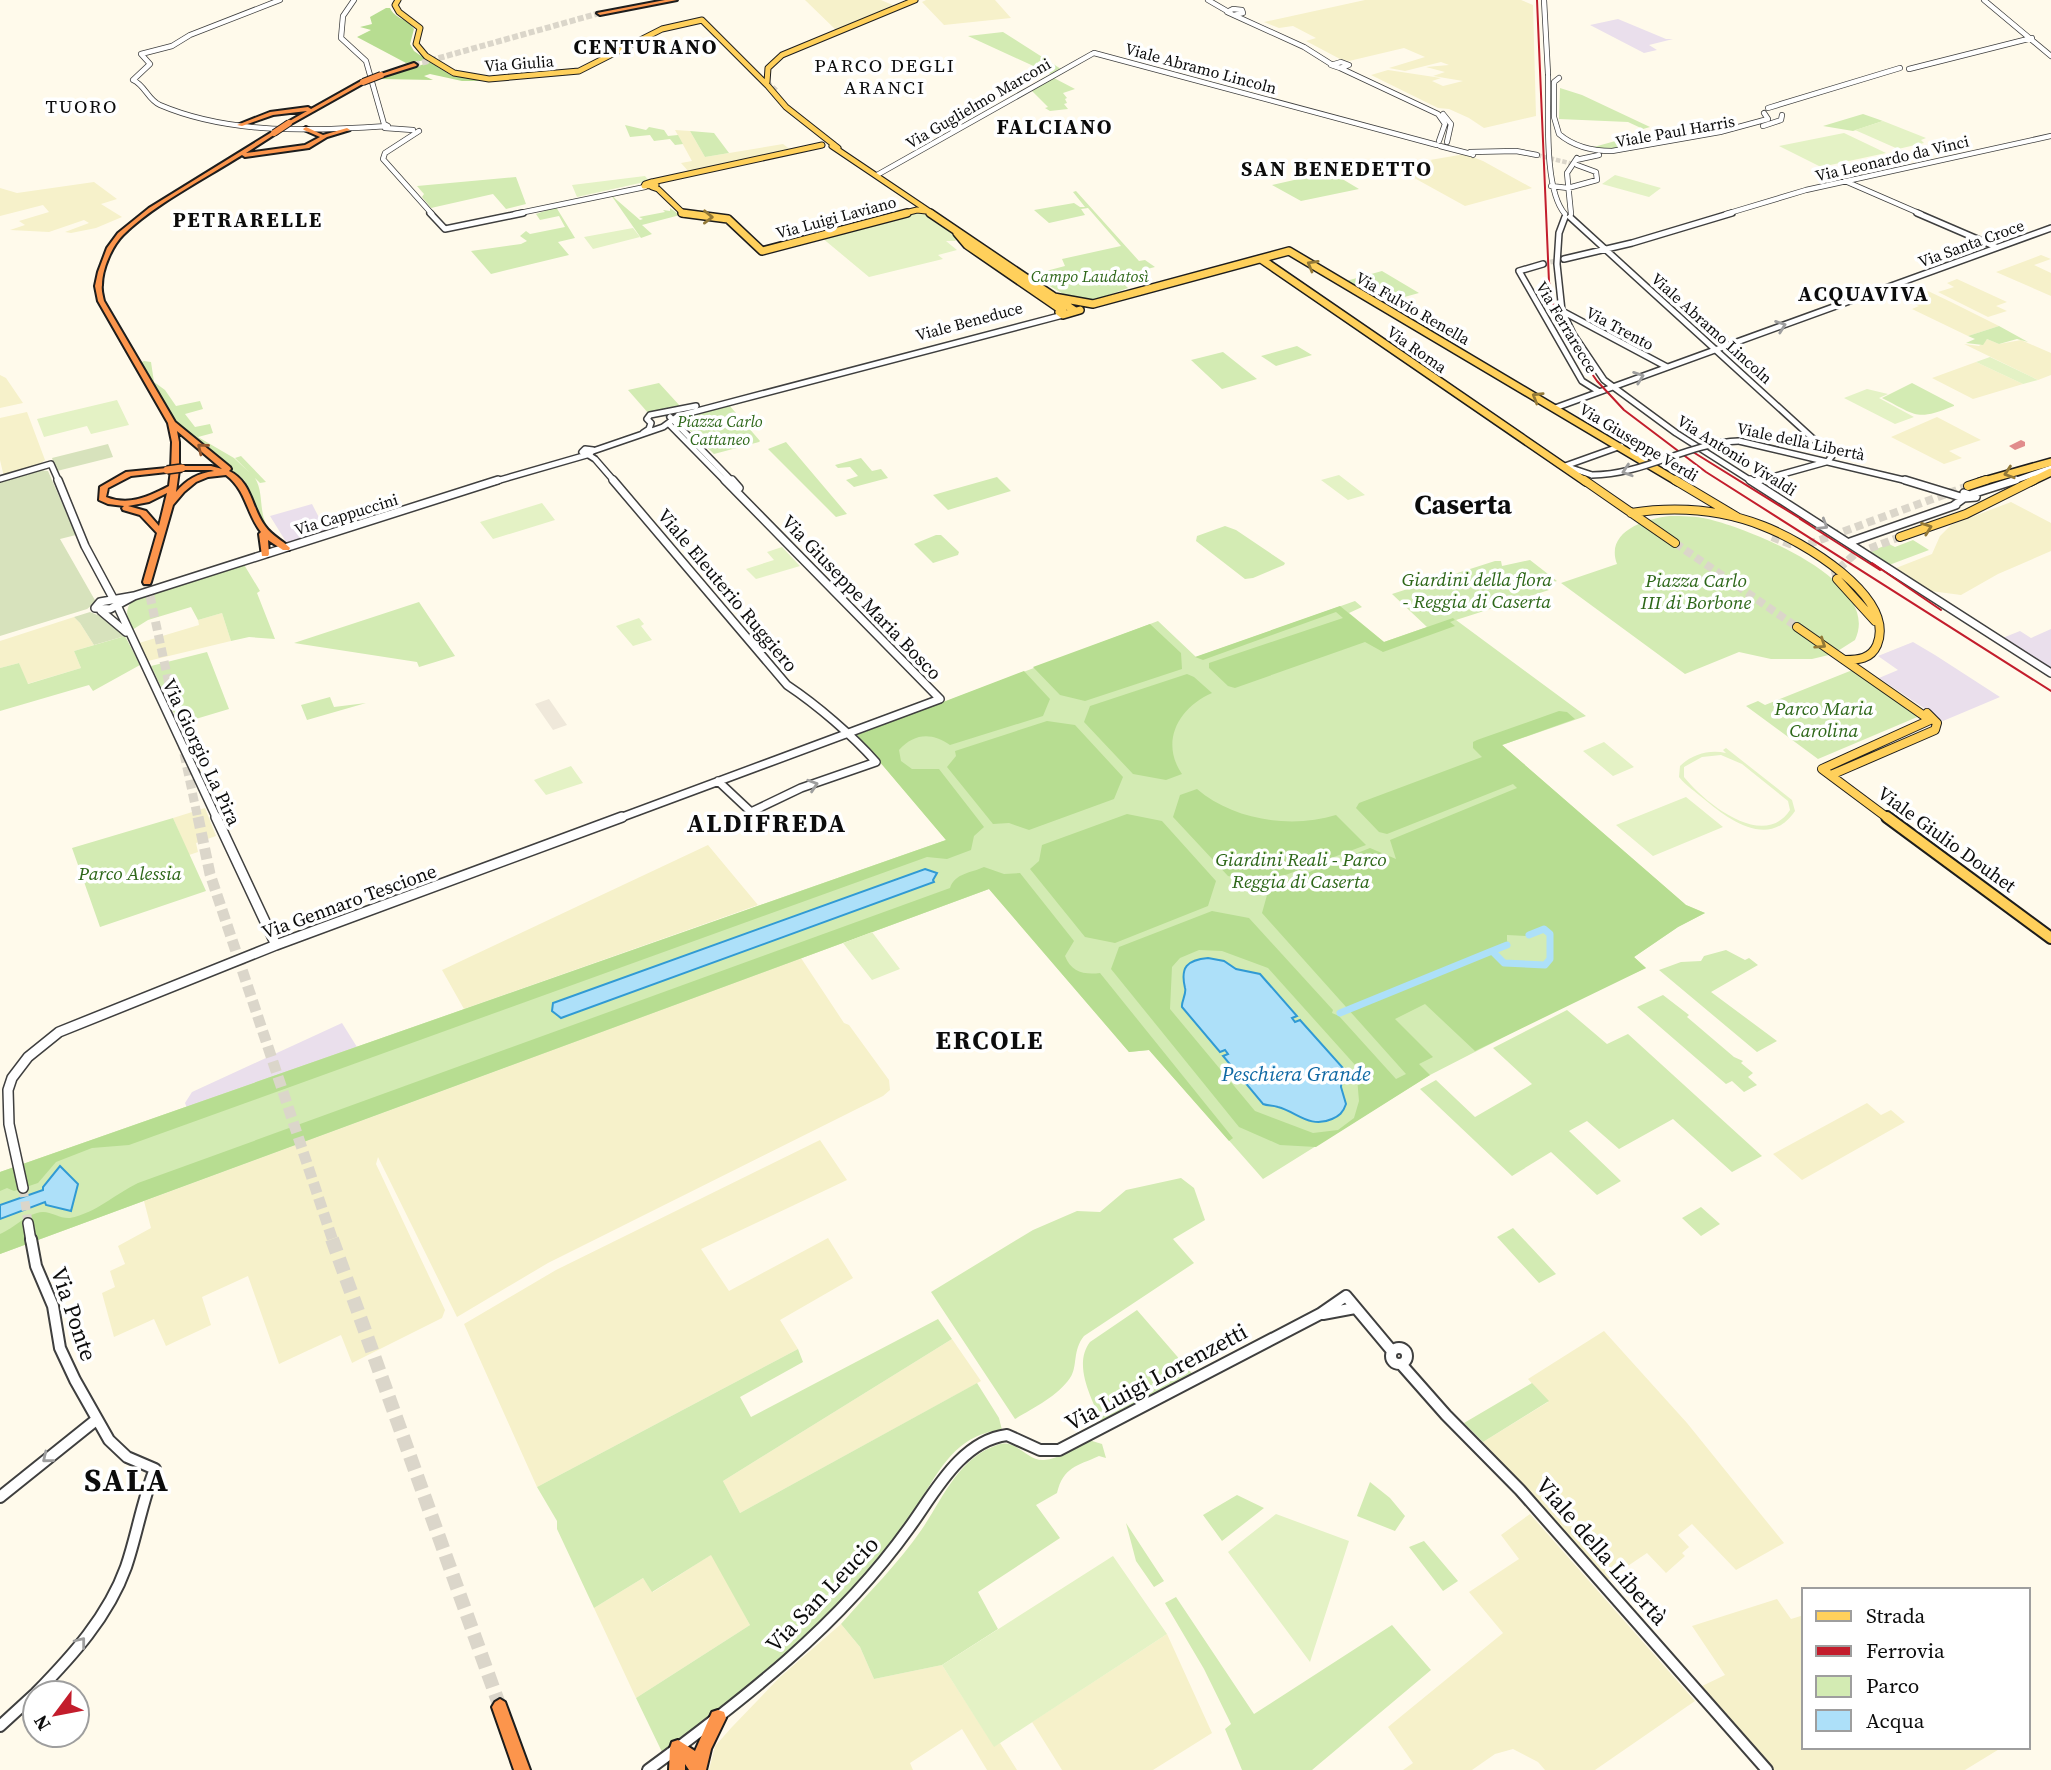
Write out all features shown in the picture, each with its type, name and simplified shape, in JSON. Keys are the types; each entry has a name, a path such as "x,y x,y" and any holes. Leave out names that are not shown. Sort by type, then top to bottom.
{"highway":[{"path":"600,13 674,0"},
{"path":"148,582 177,459 176,440 172,423 101,301 98,286 110,248 120,233 143,214 289,123 296,115 363,82 414,65"},
{"path":"240,125 256,122 278,112 296,115"},
{"path":"256,122 272,132"},
{"path":"306,129 323,135"},
{"path":"226,163 244,155 307,147 323,135 347,130"},
{"path":"272,132 267,144 282,149"},
{"path":"172,423 234,476 249,496 262,531 275,547 286,548"},
{"path":"102,498 104,487 118,477 138,472 216,467 234,476"},
{"path":"167,508 189,481 216,473 234,476"},
{"path":"102,498 121,504 140,503 171,488"},
{"path":"102,498 111,506 143,513 160,532"},
{"path":"262,531 265,554"},
{"path":"500,1707 522,1770"},
{"path":"698,1770 704,1747 719,1718"},
{"path":"678,1748 692,1759 698,1770"},
{"path":"677,1770 678,1748"}],"main road":[{"name":"Via Giulia","path":"398,0 395,5 399,12 420,28 416,40 419,49 454,74 489,79 573,72 596,65 662,29 702,20 751,69"},
{"path":"756,75 782,55 915,0"},
{"path":"771,87 774,67 782,55"},
{"path":"751,69 767,69"},
{"path":"751,69 827,144 841,150 921,209 970,239 1016,279 1067,311 1263,260"},
{"path":"767,69 771,87"},
{"path":"650,185 827,144"},
{"name":"Via Luigi Laviano","path":"650,185 658,189 685,215 728,219 762,251 921,209"},
{"path":"954,230 961,240 1025,276 1054,297 1067,311"},
{"path":"961,240 970,239"},
{"name":"Via Fulvio Renella","path":"1263,260 1293,254 1555,408"},
{"path":"1054,297 1093,304 1263,260"},
{"name":"Via Roma","path":"1263,260 1561,464 1586,477 1631,513 1675,543"},
{"path":"1016,279 1025,276"},
{"name":"Via Giuseppe Verdi","path":"1555,408 1737,517"},
{"path":"1971,495 2028,467 2049,469"},
{"path":"1900,537 1954,518 2049,469"},
{"path":"1631,513 1662,508 1705,509 1737,517 1809,549 1837,569 1860,591 1873,609 1880,627 1879,642 1864,659 1864,669 1933,717 1938,727 1826,772"},
{"path":"1705,509 1772,537"},
{"path":"1838,579 1880,627"},
{"path":"1797,627 1925,715 1930,722 1826,772"},
{"path":"1845,660 1864,659"},
{"name":"Viale Giulio Douhet","path":"1826,772 2051,938"}],"street":[{"path":"240,125 197,116 153,102 141,84 133,80 150,64 141,54 180,42 190,35 280,0"},
{"path":"354,0 343,16 341,38 366,61 382,125"},
{"path":"1208,0 1231,12 1310,50 1331,64 1438,114 1445,124 1438,143 1448,143 1451,124 1445,115 1348,66 1347,63 1242,14 1243,11 1231,12 1214,0"},
{"path":"1544,0 1551,186 1557,205 1568,216"},
{"path":"1984,0 2051,56"},
{"name":"Viale Paul Harris","path":"1580,145 1612,151 1694,138 1764,122 1768,118 1762,110 1768,108 1942,59 2032,38"},
{"name":"Viale Abramo Lincoln","path":"1093,54 1472,153 1516,151 1537,155"},
{"name":"Via Guglielmo Marconi","path":"877,175 1093,54"},
{"path":"1331,64 1339,61"},
{"path":"1340,68 1348,66"},
{"name":"Viale Paul Harris","path":"1576,162 1778,122 1782,113 1797,102 1905,69"},
{"path":"1548,73 1557,76 1556,129 1562,136 1580,145"},
{"path":"1768,108 1782,113"},
{"path":"1763,113 1782,113"},
{"path":"347,130 382,125 415,129 385,153 383,159 444,229 650,185"},
{"path":"272,132 306,129"},
{"name":"Via Leonardo da Vinci","path":"1564,258 1615,248 1740,208 1845,181 2051,136"},
{"path":"1550,145 1564,142 1580,145"},
{"name":"Viale Abramo Lincoln","path":"1448,143 1472,153"},
{"path":"1562,311 1557,282 1559,233 1568,216 1570,196 1567,173 1576,162 1580,145"},
{"path":"1551,186 1568,188 1597,180 1598,174 1576,162"},
{"path":"1567,181 1583,185"},
{"path":"1845,181 1996,247"},
{"path":"1570,196 1583,185"},
{"name":"Viale Abramo Lincoln","path":"1568,216 1832,456 1828,461"},
{"name":"Via Santa Croce","path":"1555,408 2051,228"},
{"name":"Via Ferrarecce","path":"1543,264 1519,271 1582,381 1598,391"},
{"name":"Viale Beneduce","path":"690,409 804,382 1067,311"},
{"name":"Via Trento","path":"1562,311 1667,367"},
{"name":"Via Antonio Vivaldi","path":"1562,311 1590,361 1612,387 1676,433 2051,673"},
{"path":"637,436 649,429 647,419 650,415 690,409"},
{"path":"650,424 671,422 690,409"},
{"name":"Via Giuseppe Maria Bosco","path":"661,413 940,699"},
{"name":"Via Cappuccini","path":"286,548 590,453 671,422"},
{"name":"Viale della Libertà","path":"1586,477 1616,474 1713,443 1739,441 1971,495"},
{"path":"1561,464 1580,462 1621,446"},
{"name":"Viale Eleuterio Ruggiero","path":"590,453 787,685 805,697 844,733 854,738 876,762 841,778 819,782 793,792 751,813 718,781"},
{"path":"1754,482 1828,461"},
{"path":"1580,462 1577,467 1586,477"},
{"name":"Via Giorgio La Pira","path":"0,479 51,464 85,546 117,602 244,882 276,945"},
{"path":"1850,542 1953,506 1971,495 2049,469"},
{"path":"1953,506 1954,518"},
{"name":"Via Cappuccini","path":"100,606 265,554 275,547"},
{"path":"100,606 107,588"},
{"name":"Via Cappuccini","path":"107,588 134,596"},
{"path":"121,615 125,604 134,596"},
{"name":"Via Giorgio La Pira","path":"100,606 131,636"},
{"name":"Via Gennaro Tescione","path":"23,1188 7,1101 17,1073 49,1037 94,1014 940,699"},
{"name":"Via Ponte","path":"28,1223 36,1266 53,1306 60,1348 96,1420 109,1440 127,1457 155,1468 146,1489 127,1565 114,1596 65,1663 50,1679"},
{"name":"Viale della Libertà","path":"1320,1314 1346,1296 1392,1351 1392,1360 1401,1364 1520,1490 1767,1770"},
{"path":"1320,1314 1355,1308"},
{"name":"Via Luigi Lorenzetti","path":"1010,1436 1036,1451 1059,1450 1320,1314"},
{"path":"0,1497 96,1420"},
{"name":"Via San Leucio","path":"648,1770 719,1718 797,1654 896,1547 952,1467 966,1455 991,1441 1001,1436 1010,1436"},
{"path":"0,1726 21,1707"}],"shaded area":[{"path":"805,0 881,0 895,6 836,30"},
{"path":"995,0 1011,18 944,25 922,2"},
{"path":"1365,0 1521,0 1533,5 1536,116 1484,128 1469,118 1449,109 1438,108 1371,75 1388,70 1441,78 1432,81 1443,86 1463,81 1433,76 1445,72 1426,67 1449,65 1441,62 1405,71 1389,68 1425,57 1404,48 1349,61 1340,59 1306,41 1316,38 1293,26 1279,28 1264,22"},
{"path":"1618,19 1666,39 1673,39 1649,45 1657,50 1644,53 1590,25"},
{"path":"675,130 690,131 705,157 783,144 791,150 689,172 681,163 692,161"},
{"path":"1465,154 1532,188 1465,206 1407,174 1403,169 1432,161 1430,160"},
{"path":"94,182 117,199 101,204 122,217 96,228 71,233 65,232 89,223 84,220 49,232 10,230 25,225 19,221 49,212 43,205 0,216 0,188 17,193"},
{"path":"2041,255 2051,259 2034,265 2051,273 2051,296 1996,272"},
{"path":"1957,279 2007,302 1996,306 2007,311 1988,317 1938,292 1954,287 1947,283"},
{"path":"1928,291 1999,326 1968,336 1912,309 1919,306 1905,300"},
{"path":"1987,339 1999,344 2021,340 2051,353 2051,375 2038,380 1964,344 1979,346"},
{"path":"1976,362 2023,384 1973,399 1932,378"},
{"path":"0,375 6,378 23,403 0,408"},
{"path":"27,412 45,460 38,466 4,477 0,460 0,418"},
{"path":"1937,417 1981,440 1949,451 1962,458 1944,464 1891,437"},
{"path":"2011,502 2051,523 2051,551 1998,574 1961,595 1931,591 1896,568 1932,554 1940,536 1951,525"},
{"path":"312,504 327,533 288,545 270,516"},
{"path":"222,613 231,641 148,661 139,643 199,625 198,620"},
{"path":"74,617 94,645 74,651 81,668 27,684 19,663 0,668 0,641"},
{"path":"2051,629 2051,669 2000,639 2020,631 2031,638"},
{"path":"1913,642 2000,697 1943,721 1879,678 1898,670 1878,656"},
{"path":"549,699 567,725 553,730 535,704"},
{"path":"205,808 216,836 196,843 198,852 189,855 173,818"},
{"path":"708,845 758,905 464,1009 442,970"},
{"path":"801,958 844,1023 849,1025 889,1080 890,1090 883,1096 548,1263 457,1317 378,1157 376,1164 445,1310 442,1318 352,1363 341,1335 279,1364 248,1276 202,1297 211,1325 166,1346 154,1319 114,1337 102,1293 115,1287 110,1271 125,1264 118,1246 151,1228 144,1201"},
{"path":"342,1023 357,1047 187,1108 185,1103 192,1092"},
{"path":"1867,1103 1881,1115 1891,1110 1905,1122 1802,1180 1773,1154"},
{"path":"820,1140 847,1180 701,1249 729,1291 828,1238 853,1278 780,1320 798,1349 537,1487 464,1324 556,1270"},
{"path":"1604,1331 1687,1423 1784,1543 1736,1570 1692,1524 1678,1535 1689,1547 1682,1553 1685,1556 1666,1573 1647,1553 1607,1580 1483,1442 1548,1402 1528,1379"},
{"path":"952,1339 981,1381 740,1513 723,1481"},
{"path":"1530,1514 1695,1701 1595,1770 1545,1770 1538,1762 1513,1749 1495,1754 1472,1770 1403,1770 1413,1763 1388,1727 1503,1633 1469,1592 1519,1559 1501,1535"},
{"path":"712,1554 750,1625 636,1698 594,1608 643,1578 653,1592"},
{"path":"1777,1599 1791,1619 1802,1616 1802,1749 1999,1749 1965,1770 1773,1770 1700,1687 1725,1675 1692,1626"},
{"path":"841,1624 860,1647 874,1679 942,1665 994,1746 1000,1743 1017,1770 987,1770 962,1729 910,1763 913,1770 709,1770 715,1746 732,1727 779,1678"},
{"path":"1167,1634 1212,1733 1153,1770 1062,1770 1032,1722"}],"green space":[{"path":"390,8 414,29 410,44 414,51 427,60 406,63 357,37 371,30 360,27 372,24 370,17"},
{"path":"1003,32 1061,69 1051,74 968,36"},
{"path":"430,62 452,76 501,81 462,81 430,74 424,76 433,80 380,79"},
{"path":"1052,77 1075,89 1063,93 1067,98 1067,103 1064,104 1068,109 1050,111 1030,89"},
{"path":"1560,88 1582,95 1650,127 1643,129 1628,122 1559,119"},
{"path":"1863,114 1883,121 1853,131 1823,126"},
{"path":"1883,121 1926,138 1921,140 1924,143 1898,149 1855,130"},
{"path":"625,125 646,130 649,127 664,130 668,136 678,135 683,144 675,145 670,139 654,141 650,135 630,137"},
{"path":"690,131 714,133 729,153 705,157"},
{"path":"1844,133 1886,153 1821,167 1779,146"},
{"path":"1641,134 1659,141 1613,150 1590,148"},
{"path":"1325,173 1334,174 1359,189 1301,201 1272,185"},
{"path":"1615,175 1661,188 1649,197 1602,184"},
{"path":"645,176 649,181 577,197 572,185"},
{"path":"516,177 526,204 506,209 493,194 431,208 417,186"},
{"name":"Campo Laudatosì","path":"1076,191 1139,261 1145,260 1155,267 1116,277 1128,288 1092,301 1070,298 1031,275 1065,266 1062,259 1121,246 1088,208 1081,209 1085,215 1049,223 1034,210 1074,203 1085,207 1073,192"},
{"path":"611,195 640,220 643,219 639,217 665,212 663,210 670,211 670,208 680,215 642,225 652,234 641,238"},
{"path":"556,207 575,238 558,242 569,255 491,274 471,251 521,244 527,241 520,236 526,231 530,234 565,227 559,216 540,220 536,214"},
{"path":"920,211 959,237 955,241 946,241 957,250 938,255 943,259 869,277 821,237"},
{"path":"633,228 640,237 593,249 584,237"},
{"path":"1382,271 1419,293 1397,299 1386,293 1390,291 1383,286 1364,292 1346,281"},
{"path":"1999,326 2028,342 2017,339 1999,344 1987,339 1983,345 1966,343 1975,339 1968,336"},
{"path":"1297,346 1312,355 1276,366 1261,356"},
{"path":"1223,352 1257,379 1222,389 1191,360"},
{"path":"1990,357 2038,380 2023,384 1976,362"},
{"path":"151,362 154,382 165,390 176,406 200,401 203,409 185,414 195,427 210,424 213,433 198,437 234,458 250,473 235,458 241,456 266,482 260,483 255,478 264,519 271,531 288,545 269,535 244,480 179,428 140,363"},
{"path":"659,383 680,406 649,414 628,390"},
{"path":"1912,383 1954,406 1924,415 1910,412 1882,398"},
{"path":"1867,389 1888,394 1879,398 1914,417 1895,424 1844,398"},
{"path":"117,400 129,425 91,434 87,426 44,437 37,419"},
{"name":"Piazza Carlo Cattaneo","path":"729,405 759,442 714,454 678,419"},
{"path":"786,442 847,514 836,517 768,449"},
{"path":"108,444 113,457 57,471 52,458"},
{"path":"861,458 872,471 881,469 888,478 854,487 846,480 858,476 850,467 838,468 835,465"},
{"path":"39,470 48,471 76,535 60,539 96,602 87,609 0,636 0,481"},
{"path":"1339,475 1365,495 1348,500 1321,480"},
{"path":"997,477 1011,491 948,510 933,495"},
{"path":"542,503 555,520 493,539 480,522"},
{"name":"Piazza Carlo III di Borbone","path":"1670,516 1698,517 1728,525 1780,546 1808,561 1832,578 1850,598 1858,618 1855,640 1833,654 1812,659 1771,659 1739,652 1685,674 1561,583 1617,564 1617,543 1629,529 1649,520"},
{"path":"1225,526 1236,530 1285,563 1284,565 1245,579 1196,541 1197,536"},
{"path":"941,535 959,552 958,555 933,563 914,544"},
{"path":"1913,540 1929,550 1889,565 1869,552 1889,544 1895,547"},
{"path":"782,547 800,566 756,579 746,569 774,560 767,552"},
{"name":"Giardini Reali - Parco Reggia di Caserta","path":"1530,560 1557,581 1544,585 1549,590 1456,620 1586,716 1502,745 1686,905 1705,913 1678,927 1634,957 1646,968 1590,993 1430,1075 1263,1179 1149,1050 1129,1052 989,889 0,1254 0,1172 946,840 857,735 1158,621 1196,657 1355,601 1362,607 1349,613 1384,642 1427,627 1392,594 1495,561 1501,561 1502,566"},
{"path":"243,563 260,591 257,593 275,639 249,637 231,641 222,613 198,620 191,607 148,620 132,630 127,615 132,600"},
{"path":"419,602 455,656 419,667 417,662 294,643"},
{"path":"1340,606 1384,642 1453,618 1455,620 1450,622 1455,626 1383,652 1365,642 1235,688 1228,686 1209,668 1209,663 1343,618 1336,612 1203,660 1195,657"},
{"path":"90,612 110,620 125,636 94,645 74,617"},
{"path":"639,618 644,624 641,626 652,640 633,646 616,626"},
{"path":"1150,624 1181,653 1182,669 1085,701 1060,695 1033,667"},
{"path":"125,636 140,665 93,691 89,685 0,711 0,668 19,663 28,684 81,668 74,651"},
{"path":"207,652 229,709 179,724 151,666"},
{"name":"Parco Maria Carolina","path":"1855,669 1922,715 1818,759 1746,706 1758,701 1765,705"},
{"path":"1024,671 1050,699 1043,716 950,745 937,738 923,736 911,740 899,750 901,761 912,769 939,769 984,827 974,836 971,850 947,859 927,857 129,1145 92,1148 56,1162 38,1183 14,1191 7,1188 0,1191 0,1172 946,840 857,735"},
{"path":"1187,674 1212,693 1190,707 1176,727 1173,750 1182,774 1166,780 1133,774 1084,722 1090,706"},
{"path":"330,697 334,707 366,703 307,720 301,705"},
{"path":"1559,711 1567,712 1575,719 1502,745 1686,905 1705,913 1678,927 1634,957 1646,968 1475,1051 1425,1004 1395,1019 1433,1057 1419,1064 1430,1075 1316,1147 1280,1145 1239,1127 1111,969 1119,947 1212,911 1249,918 1333,1010 1332,1013 1339,1016 1396,1079 1406,1074 1262,913 1269,888 1370,848 1396,859 1390,840 1517,788 1513,784 1387,834 1379,832 1356,808 1359,803 1482,757 1473,748 1473,742","holes":["1544,929 1550,934 1550,959 1545,965 1504,963 1492,951 1509,944 1507,935 1527,936","1199,950 1222,951 1268,968 1356,1066 1359,1101 1354,1118 1338,1130 1313,1133 1255,1111 1170,1009 1172,967 1180,958"]},
{"path":"1047,721 1075,725 1123,777 1114,799 1029,830 1009,823 993,824 947,767 956,756 955,751"},
{"path":"1604,742 1634,767 1613,776 1583,751"},
{"path":"1726,748 1792,800 1795,811 1785,823 1761,830 1736,822 1714,807 1679,777 1680,766 1690,758 1708,752 1726,753 1723,750","holes":["1721,755 1742,764 1788,801 1790,810 1779,821 1765,826 1734,818 1705,798 1684,777 1684,767 1702,757"]},
{"path":"571,766 583,783 546,795 534,780"},
{"path":"1197,789 1228,808 1263,819 1300,821 1336,815 1366,845 1264,883 1228,876 1173,817 1180,795"},
{"path":"1686,797 1723,827 1653,856 1616,825"},
{"path":"1127,814 1162,821 1216,881 1208,906 1115,943 1085,937 1030,869 1039,861 1042,845"},
{"name":"Parco Alessia","path":"173,818 206,891 100,927 72,848"},
{"path":"984,867 1004,874 1020,873 1074,941 1065,956 1071,966 1083,973 1100,973 1233,1138 1229,1141 1149,1050 1129,1052 989,889 0,1254 0,1234 31,1215 43,1212 67,1218 79,1216 138,1183 950,888 960,876"},
{"path":"872,932 900,969 872,980 843,943"},
{"path":"1726,950 1745,960 1749,958 1758,965 1711,992 1777,1041 1757,1052 1659,970 1681,962 1701,961 1704,956"},
{"path":"1663,995 1734,1057 1743,1061 1741,1063 1753,1073 1748,1077 1757,1085 1744,1092 1732,1081 1726,1084 1637,1007"},
{"path":"1567,1010 1607,1044 1628,1034 1762,1156 1732,1172 1673,1119 1619,1149 1587,1121 1569,1131 1621,1181 1597,1195 1551,1152 1512,1176 1420,1089 1436,1080 1475,1117 1532,1084 1493,1048"},
{"path":"1181,1178 1194,1188 1205,1220 1173,1239 1194,1263 1084,1336 1078,1347 1070,1378 1045,1401 1015,1419 931,1292 1033,1230 1077,1211 1100,1212 1126,1190"},
{"path":"1701,1207 1720,1224 1701,1236 1682,1218"},
{"path":"1513,1228 1556,1274 1539,1283 1497,1237"},
{"path":"1137,1310 1195,1377 1102,1424 1086,1383 1083,1362 1085,1351 1090,1342"},
{"path":"938,1319 952,1339 723,1481 740,1513 977,1383 999,1418 1002,1430 985,1433 958,1449 938,1472 884,1553 814,1631 763,1675 662,1752 636,1698 750,1625 711,1555 652,1592 643,1578 594,1608 557,1529 557,1521 537,1487 798,1349 803,1362 740,1397 751,1417"},
{"path":"1532,1383 1549,1401 1483,1442 1464,1423"},
{"path":"1089,1440 1102,1444 1106,1458 1099,1456 1072,1468 1063,1478 1057,1493 1036,1505 1060,1538 978,1592 998,1629 942,1665 874,1679 860,1647 841,1624 913,1542 953,1479 973,1458 1000,1444 1012,1445 1032,1457 1044,1460 1061,1455"},
{"path":"1370,1482 1390,1498 1405,1516 1395,1531 1357,1516"},
{"path":"1237,1495 1264,1508 1222,1541 1203,1515"},
{"path":"1276,1514 1349,1541 1310,1662 1228,1552"},
{"path":"1126,1523 1164,1581 1154,1587 1136,1561"},
{"path":"1424,1541 1458,1581 1443,1591 1409,1547"},
{"path":"1113,1556 1167,1634 994,1747 942,1665"},
{"path":"1176,1597 1254,1714 1392,1625 1431,1670 1312,1770 1242,1770 1225,1729 1231,1724 1204,1669 1165,1603"}],"water":[{"path":"925,869 937,873 934,882 561,1018 552,1011 553,1003"},
{"name":"Peschiera Grande","path":"1208,958 1224,961 1236,969 1260,974 1297,1016 1292,1018 1295,1022 1300,1020 1343,1068 1341,1087 1346,1104 1339,1115 1324,1122 1310,1121 1285,1109 1263,1104 1223,1056 1228,1054 1225,1050 1220,1052 1182,1007 1187,966"},
{"path":"60,1166 78,1184 71,1211 46,1205 45,1202 0,1219 0,1205 43,1190"}],"waterway":[{"path":"1492,951 1504,963 1545,965 1550,959 1550,934 1544,929 1529,935"},
{"path":"1492,951 1507,945"},
{"path":"1340,1013 1492,951"}],"taxiway":[{"path":"2015,446 2021,444"}],"tunnel":[{"path":"414,65 600,13"},
{"path":"767,82 778,92"},
{"path":"1537,155 1577,165"},
{"path":"1543,264 1563,259"},
{"path":"1772,537 1790,544 1809,544 1968,486"},
{"path":"1837,579 1835,572 1855,554 1900,537"},
{"path":"1675,543 1797,627"},
{"path":"147,582 198,819"},
{"path":"198,817 210,874 333,1241"},
{"path":"23,1188 28,1223"},
{"path":"332,1239 500,1707"}],"railway":[{"path":"1537,0 1549,282 1553,303 1571,344 1597,381 1624,410 1706,472 2051,691"},
{"path":"1693,452 1809,524"},
{"path":"1800,519 1880,570"},
{"path":"1872,563 1941,610"}],"district":[{"name":"CENTURANO","path":"646,46"},
{"name":"PARCO DEGLI ARANCI","path":"885,76"},
{"name":"TUORO","path":"82,106"},
{"name":"FALCIANO","path":"1055,126"},
{"name":"SAN BENEDETTO","path":"1337,168"},
{"name":"PETRARELLE","path":"248,219"},
{"name":"ACQUAVIVA","path":"1864,293"},
{"name":"Caserta","path":"1463,504"},
{"name":"ALDIFREDA","path":"767,823"},
{"name":"ERCOLE","path":"990,1040"},
{"name":"SALA","path":"127,1480"}],"park label":[{"name":"Giardini della flora - Reggia di Caserta","path":"1477,590"}]}
